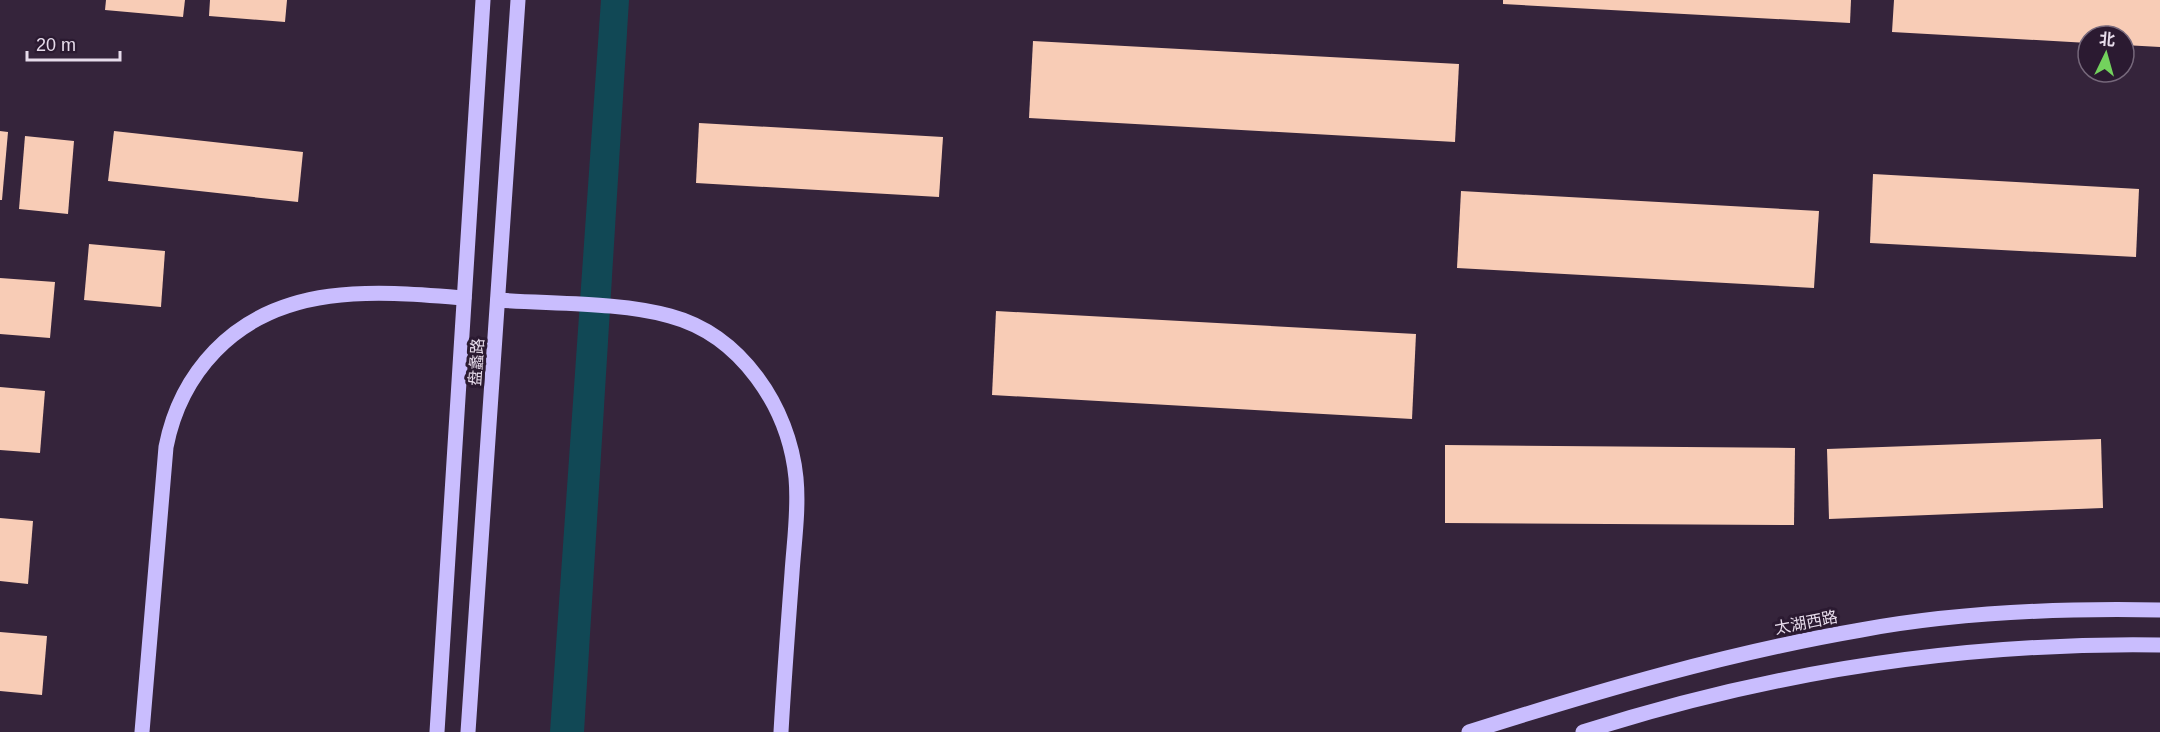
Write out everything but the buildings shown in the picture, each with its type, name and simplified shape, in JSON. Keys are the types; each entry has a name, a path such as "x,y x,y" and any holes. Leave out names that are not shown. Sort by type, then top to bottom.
{"main road":[{"name":"盘蠡路","path":"437,729 483,0"},
{"name":"盘蠡路","path":"468,730 518,0"},
{"path":"142,732 166,447 174,416 199,370 232,334 258,316 289,303 374,293 464,298"},
{"path":"498,300 623,309 671,316 692,324 723,341 765,388 785,433 793,458 797,498 781,732"},
{"name":"太湖西路","path":"1469,732 1613,686 1746,653 1862,630 1978,615 2056,610 2160,610"},
{"path":"1583,732 1720,695 1868,664 2013,647 2160,645"}],"water":[{"path":"601,0 629,0 584,732 550,732"}]}
